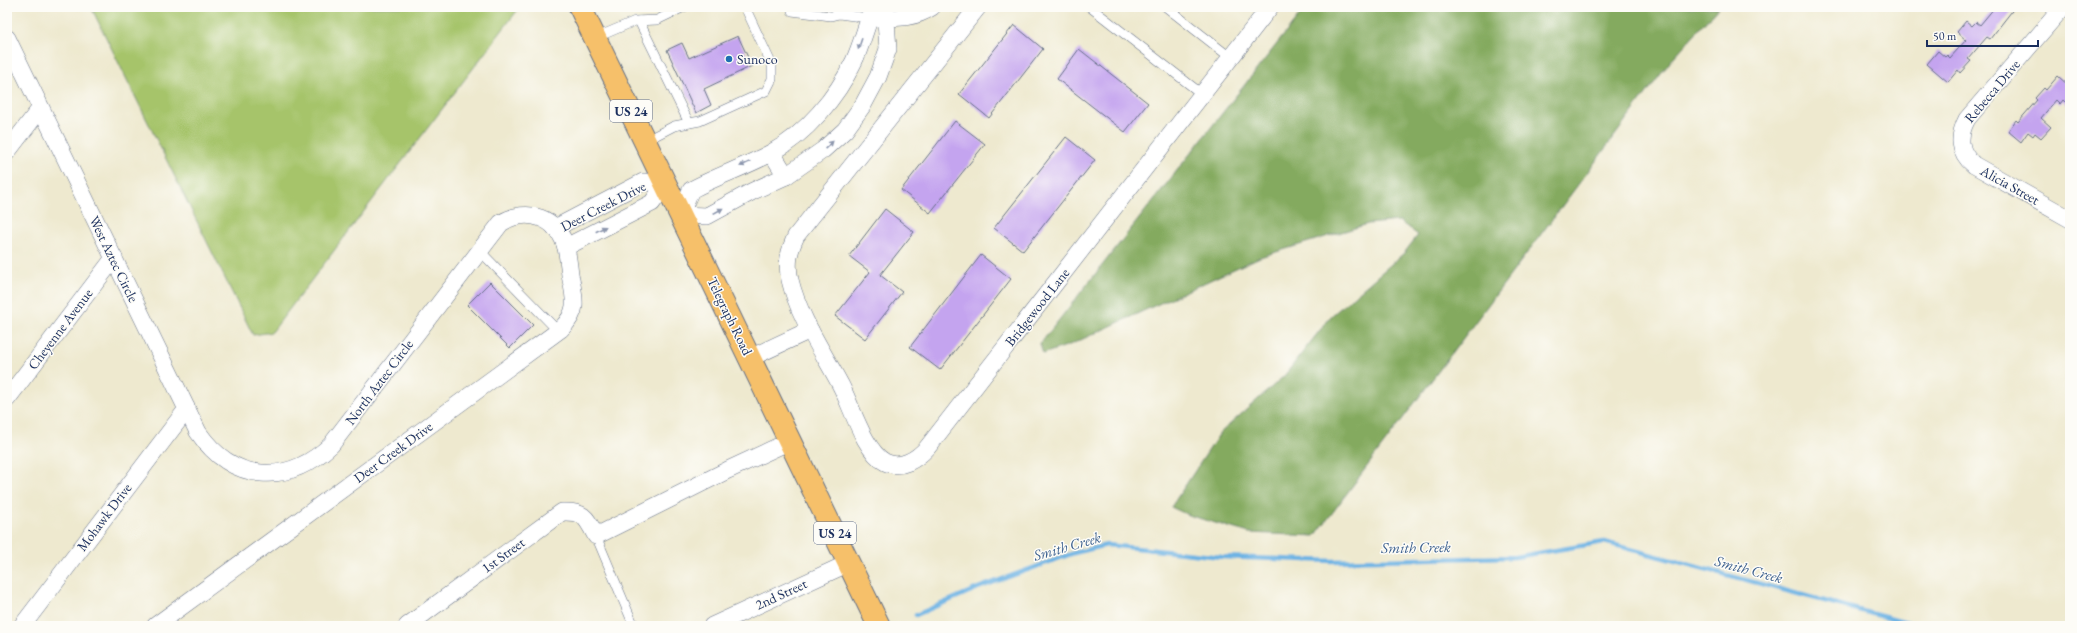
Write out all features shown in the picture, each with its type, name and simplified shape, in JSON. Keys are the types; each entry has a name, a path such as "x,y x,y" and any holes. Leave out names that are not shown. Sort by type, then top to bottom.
{"main road":[{"name":"Telegraph Road","path":"580,7 880,626"}],"street":[{"path":"879,12 904,18 923,13 932,7"},
{"name":"Bridgewood Lane","path":"978,7 801,230 791,245 788,255 790,280 810,330 840,385 867,442 877,456 885,462 895,465 912,461 927,448 1270,7"},
{"name":"Rebecca Drive","path":"1960,141 1961,129 1967,119 2064,7"},
{"path":"879,12 888,49 878,77 862,105 845,130 823,150 786,176 707,216 680,215 691,190 772,152 790,140 807,125 832,95 855,60 879,12"},
{"name":"West Aztec Circle","path":"7,38 40,109 187,409"},
{"path":"7,152 40,109"},
{"name":"Alicia Street","path":"1960,141 1964,153 1974,165 2070,219"},
{"path":"772,152 786,176"},
{"name":"Deer Creek Drive","path":"155,626 558,331 572,315 574,302 566,247 555,228 643,182 666,183"},
{"name":"Deer Creek Drive","path":"566,247 652,203 666,183"},
{"name":"North Aztec Circle","path":"187,409 207,445 218,456 232,464 250,471 266,473 286,472 305,465 318,457 331,445 501,223 517,215 534,216 555,228"},
{"name":"Cheyenne Avenue","path":"7,399 114,258"},
{"path":"750,358 810,330"},
{"name":"Mohawk Drive","path":"22,626 187,409"},
{"path":"596,536 728,470 790,441"},
{"name":"1st Street","path":"407,626 562,512 577,512 587,518 596,536"},
{"name":"2nd Street","path":"712,626 849,563"}],"lane":[{"path":"595,38 639,21 657,20 684,7"},
{"path":"646,141 674,126 700,121 766,91 772,79 772,65 744,7"},
{"path":"1090,7 1202,95"},
{"path":"1166,7 1231,58"},
{"path":"792,11 831,16 839,14 879,12"},
{"path":"639,21 690,123"},
{"path":"480,251 558,331"},
{"name":"1st Street","path":"596,536 634,626"}],"green space":[{"path":"91,7 520,7 272,332 253,335"},
{"path":"1306,7 1719,7 1673,58 1315,536 1249,533 1188,515 1171,507 1220,433 1284,376 1331,316 1404,253 1418,235 1399,221 1368,224 1260,257 1072,344 1043,354 1040,344"}],"building":[{"path":"1995,7 2015,7 1990,39 1987,37 1968,59 1971,61 1960,73 1958,70 1948,82 1927,64 1938,51 1945,57 1947,55 1950,58 1966,40 1957,32 1966,21 1972,26 1976,22 1980,25"},
{"path":"1014,25 1043,49 989,118 959,94"},
{"path":"738,36 752,66 704,89 711,105 696,113 667,50 682,43 689,58"},
{"path":"1079,49 1148,103 1125,132 1057,79"},
{"path":"2058,76 2070,87 2070,107 2063,100 2060,104 2056,100 2041,118 2051,127 2041,138 2035,133 2033,136 2028,132 2021,142 2008,131 2016,120 2018,122 2037,100 2035,98 2044,88 2046,90"},
{"path":"955,121 985,144 930,213 901,190"},
{"path":"1066,137 1095,160 1023,251 994,228"},
{"path":"885,209 914,232 880,275 902,292 865,339 835,316 870,272 849,256"},
{"path":"981,255 1011,279 940,370 910,347"},
{"path":"490,282 533,325 510,348 467,305"}],"waterway":[{"name":"Smith Creek","path":"916,615 978,588 1074,553 1107,545 1222,557 1332,561 1515,557 1604,542 1918,626"}],"place":[{"name":"Sunoco","path":"729,59"}]}
